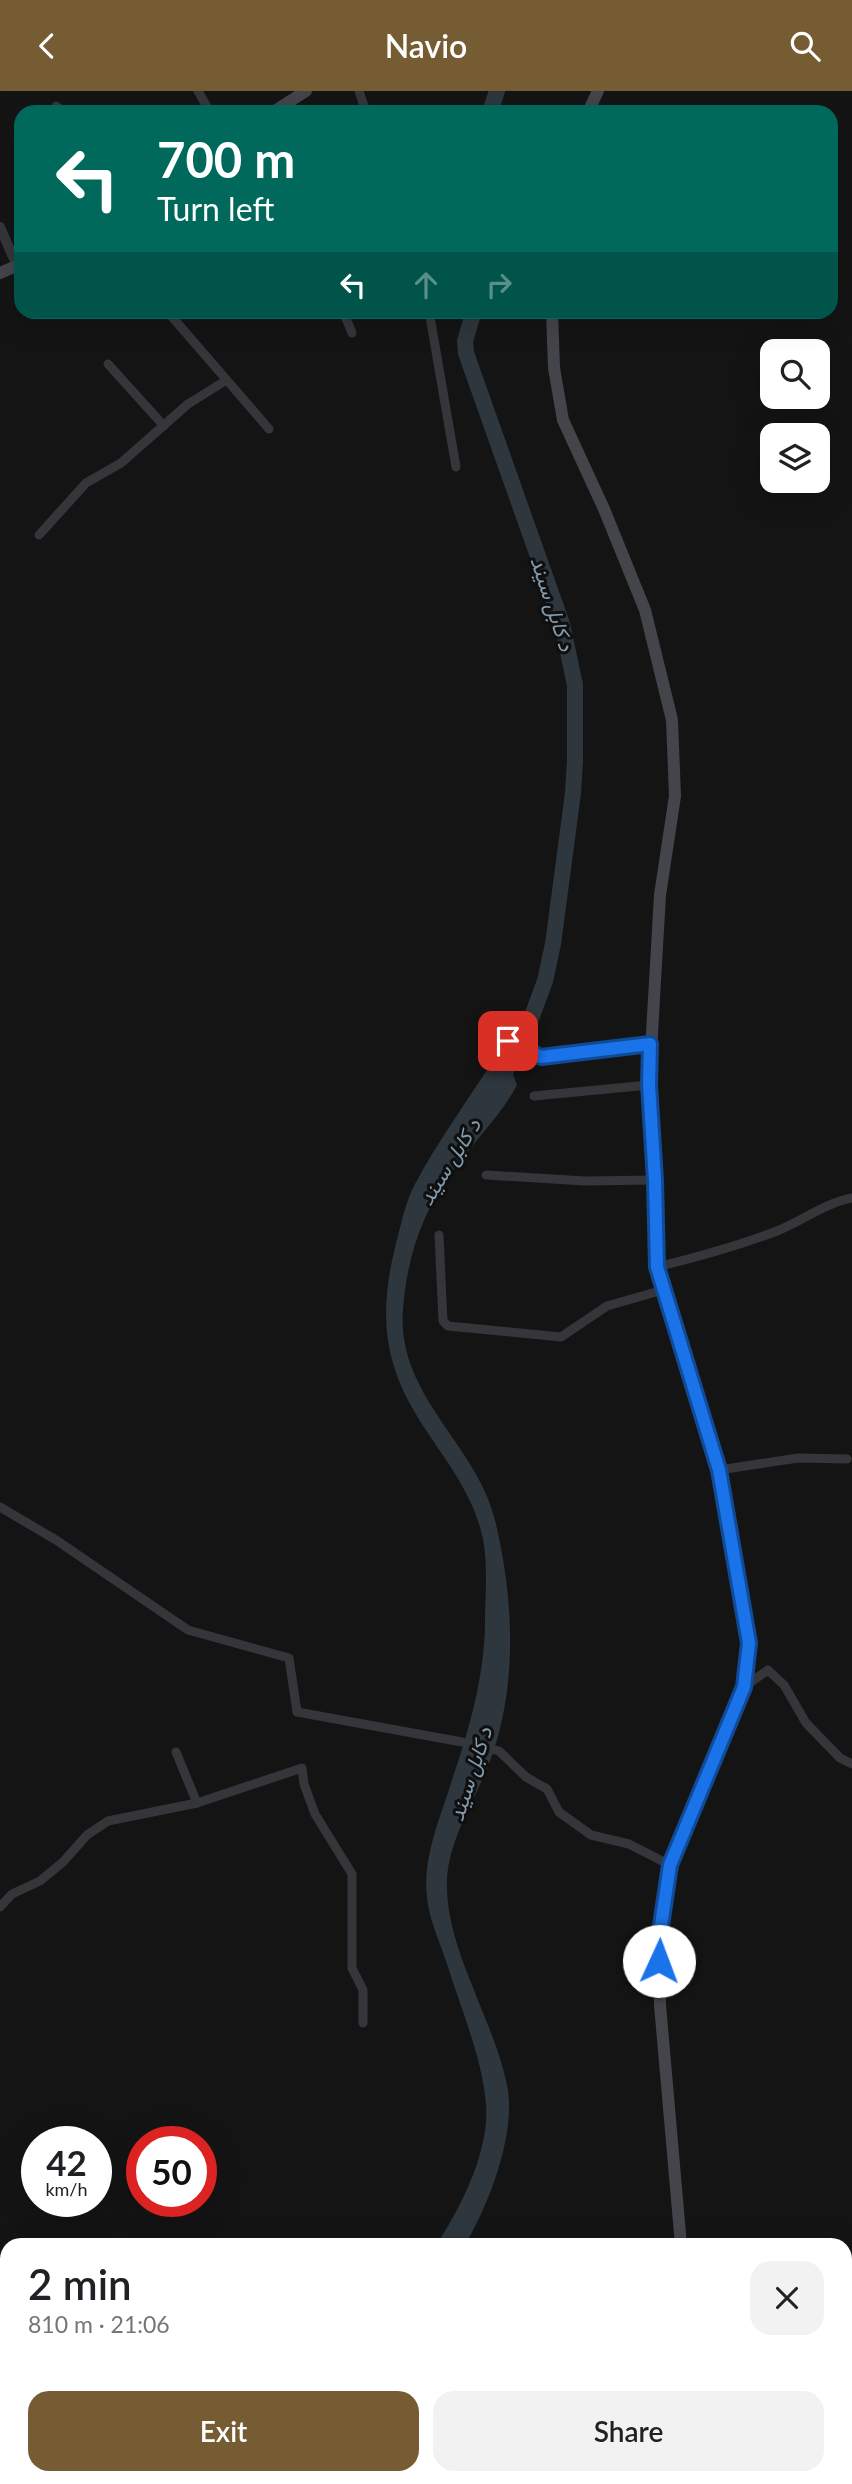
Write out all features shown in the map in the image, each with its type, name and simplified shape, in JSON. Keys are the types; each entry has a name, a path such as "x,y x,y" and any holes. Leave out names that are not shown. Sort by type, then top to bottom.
{"main road":[{"path":"284,105 306,91"},
{"path":"552,319 554,368 563,420 604,509 645,610 672,720 675,796 660,895 650,1044 649,1085 657,1267 719,1470 749,1643 744,1687 670,1865 659,1939 660,2005 680,2238"}],"street":[{"path":"0,227 14,255"},
{"path":"174,319 269,429"},
{"path":"346,319 352,333"},
{"path":"430,319 456,467"},
{"path":"108,364 164,426"},
{"path":"39,535 86,483 121,463 188,404 225,381"},
{"path":"508,1041 541,1057 650,1044"},
{"path":"534,1096 649,1085"},
{"path":"486,1175 585,1181 655,1180"},
{"path":"657,1267 735,1246 780,1230 838,1201 852,1198"},
{"path":"439,1235 443,1321 448,1326 561,1337 607,1306 663,1290"},
{"path":"719,1470 798,1458 847,1459"},
{"path":"0,1507 55,1540 188,1630 289,1658 297,1712 462,1741 499,1751 526,1777 547,1789 559,1812 591,1835 629,1844 670,1865"},
{"path":"744,1687 768,1670 785,1685 806,1723 840,1758 852,1764"},
{"path":"176,1752 197,1804"},
{"path":"0,1907 12,1894 40,1881 63,1862 87,1835 108,1821 197,1804 302,1769 304,1784 315,1814 352,1874 352,1968 363,1990 363,2023"}],"water":[{"path":"493,1061 510,1066 517,1085 511,1096 445,1181 426,1215 408,1270 403,1309 404,1340 412,1369 487,1496 496,1524 507,1584 510,1645 505,1705 489,1764 452,1851 447,1882 451,1921 458,1947 496,2046 507,2085 509,2104 499,2168 469,2238 440,2238 464,2196 479,2159 486,2122 484,2086 470,2033 432,1923 426,1882 434,1837 479,1684 484,1645 486,1565 481,1531 468,1497 419,1420 400,1382 392,1361 386,1319 389,1277 404,1214 412,1190"}],"waterway":[{"name":"د کابل سيند","path":"492,105 497,91"},
{"name":"د کابل سيند","path":"472,319 465,341 466,353 562,624 575,685 573,793 553,944 545,981 532,1016 500,1083"}],"route":[{"path":"508,1041 541,1057 650,1044 649,1085 657,1267 719,1470 749,1643 744,1687 670,1865 659,1939 659,1961"}]}
